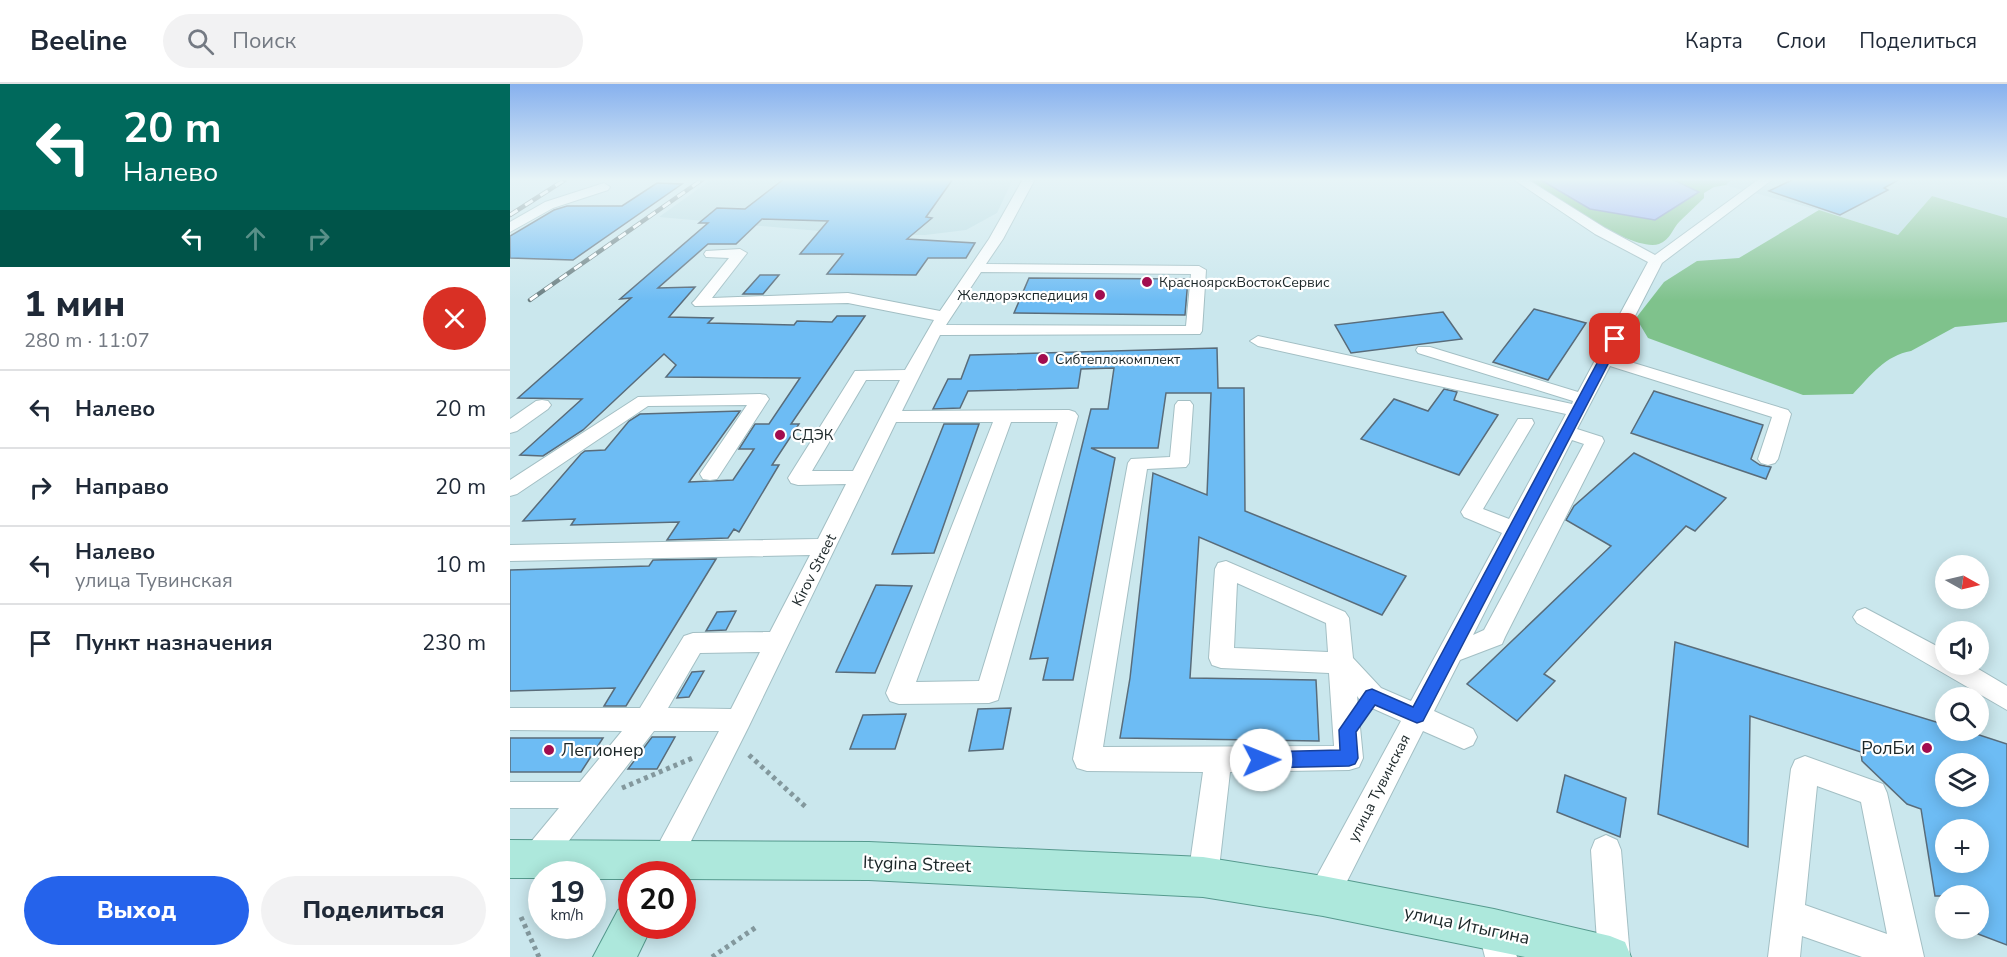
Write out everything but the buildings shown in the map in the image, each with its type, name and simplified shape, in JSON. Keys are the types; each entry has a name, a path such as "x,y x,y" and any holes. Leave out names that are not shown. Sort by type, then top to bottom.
{"main road":[{"name":"Itygina Street","path":"523,859 618,864"},
{"name":"Itygina Street","path":"696,866 869,861 1203,878 1323,896"},
{"name":"улица Итыгина","path":"1323,896 1498,943 1610,957"},
{"path":"614,957 624,939"}],"street":[{"path":"510,228 524,220"},
{"name":"Kirov Street","path":"665,861 739,720 911,375 939,323 1007,220"},
{"path":"1582,220 1656,261"},
{"name":"улица Тувинская","path":"1323,896 1656,261 1712,220"},
{"path":"711,254 740,254 700,303 848,298 939,323 1194,331 1199,270 976,268"},
{"path":"1258,341 1581,405"},
{"path":"1424,350 1581,405"},
{"path":"1605,359 1782,414 1768,459"},
{"path":"860,477 798,478 861,375 911,375"},
{"path":"510,489 644,401 760,399 710,474"},
{"path":"510,427 542,405"},
{"path":"1184,405 1179,464 1138,463 1087,759 1349,758 1342,663 1337,618 1226,569 1221,658 1342,663 1372,696 1464,737"},
{"path":"890,417 1004,416 1069,416 989,692 899,693 1004,416"},
{"path":"1515,530 1471,512 1525,423"},
{"path":"1450,653 1493,638 1595,441 1567,432"},
{"path":"510,553 825,547"},
{"path":"1864,617 1935,658"},
{"path":"523,859 600,793 648,719 693,643 777,642"},
{"path":"1965,675 2007,699"},
{"path":"1347,730 1372,696"},
{"path":"510,719 739,720"},
{"path":"1203,878 1218,760"},
{"path":"1784,957 1805,769 1873,793 1908,957"},
{"path":"510,795 600,793"},
{"path":"1606,850 1614,957"},
{"path":"1788,915 1908,957"}],"path":[{"path":"600,793 699,755"},
{"path":"749,755 808,809"},
{"path":"522,917 539,957"},
{"path":"712,957 758,926"}],"shaded area":[{"path":"690,220 985,220 966,230 925,235 854,234"},
{"path":"1850,220 1911,220 1898,235"}],"green space":[{"path":"1589,220 1681,220 1669,237 1659,244 1630,240"},
{"path":"1803,220 1850,220 1898,235 1911,220 2007,220 2007,322 1955,327 1886,362 1853,394 1803,395 1648,338 1636,318 1664,282 1697,261 1739,258"}],"railway":[{"path":"530,300 645,220"}],"place":[{"name":"КрасноярскВостокСервис","path":"1147,282"},
{"name":"Желдорэкспедиция","path":"1100,295"},
{"name":"Сибтеплокомплект","path":"1043,359"},
{"name":"СДЭК","path":"780,435"},
{"name":"РолБи","path":"1927,748"},
{"name":"Легионер","path":"549,750"}],"route":[{"path":"1261,760 1349,758 1347,730 1372,696 1417,716 1615,339"}]}
